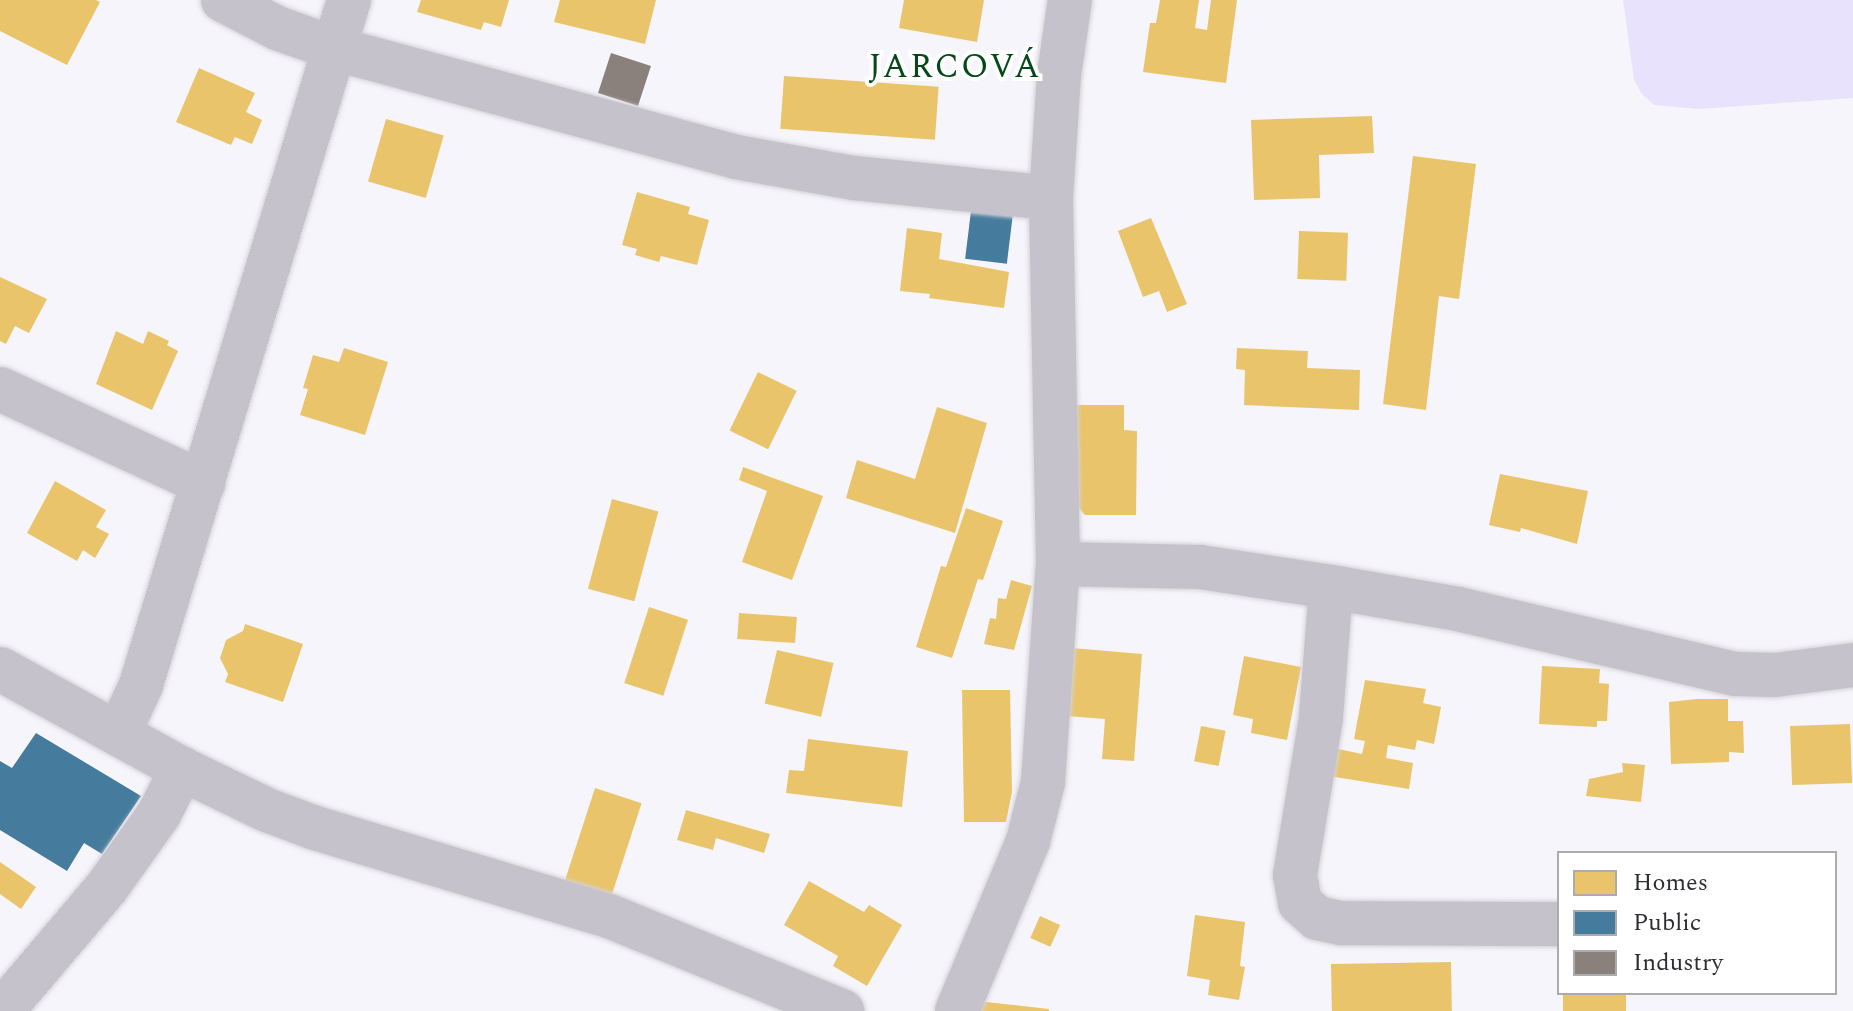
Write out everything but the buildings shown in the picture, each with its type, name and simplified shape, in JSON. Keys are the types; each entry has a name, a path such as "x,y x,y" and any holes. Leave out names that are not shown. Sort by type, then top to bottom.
{"street":[{"path":"223,0 277,28 336,49 773,165 854,178 1051,198"},
{"path":"119,733 141,685 349,0"},
{"path":"957,1011 1028,841 1040,802 1058,564 1051,198 1059,75 1070,0"},
{"path":"0,389 203,483"},
{"path":"1058,564 1200,567 1331,587 1458,609 1735,674 1775,675 1853,665"},
{"path":"1331,587 1321,718 1295,875 1300,903 1317,918 1341,923 1557,924"},
{"path":"0,669 182,769 287,818 609,916 842,1011"},
{"path":"2,1011 107,887 159,814 182,769"}],"shaded area":[{"path":"1623,0 1853,0 1853,98 1699,109 1654,105 1641,93 1634,79"}],"district":[{"name":"JARCOVÁ","path":"955,68"}]}
